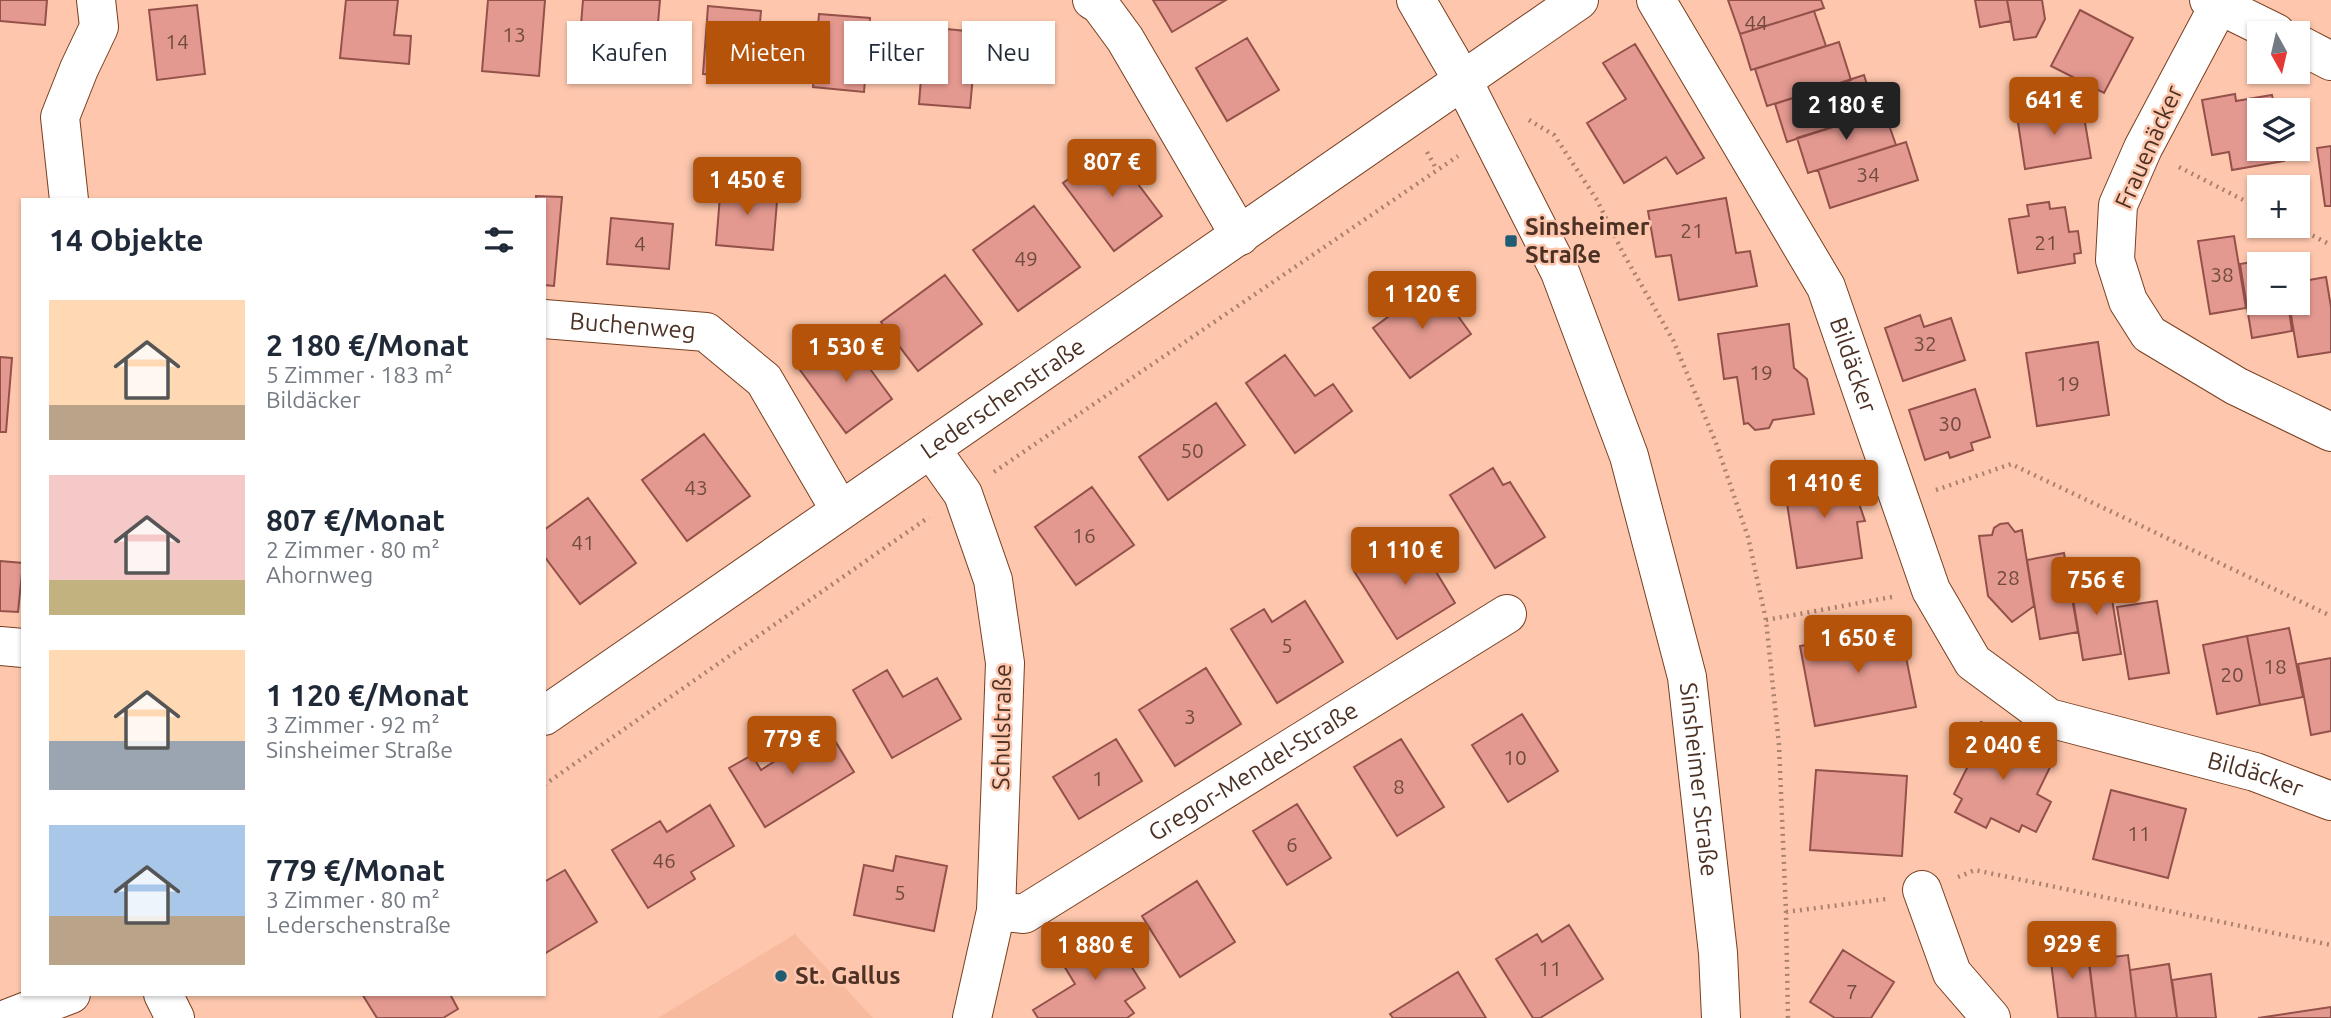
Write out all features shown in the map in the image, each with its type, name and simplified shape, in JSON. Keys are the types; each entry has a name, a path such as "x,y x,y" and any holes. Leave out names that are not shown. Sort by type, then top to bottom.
{"street":[{"path":"69,198 61,117 99,27 96,0"},
{"path":"1092,0 1100,5 1125,39 1240,236"},
{"name":"Sinsheimer Straße","path":"1416,0 1463,81 1506,125 1629,456 1687,677 1718,953 1721,1018"},
{"name":"Lederschenstraße","path":"546,715 1579,0"},
{"name":"Bildäcker","path":"1656,0 1826,287 1931,590 1973,662 2049,718 2255,772 2331,801"},
{"path":"2214,2 2252,21"},
{"name":"Frauenäcker","path":"2214,2 2118,205 2115,260 2128,301 2149,334 2236,386 2331,432"},
{"path":"2310,50 2331,61"},
{"name":"Buchenweg","path":"546,319 706,331 764,380 840,510"},
{"name":"Schulstraße","path":"931,449 963,494 993,580 1005,663 996,911 972,1018"},
{"name":"Gregor-Mendel-Straße","path":"996,911 1024,914 1507,614"},
{"path":"0,646 21,648"},
{"path":"1923,890 1952,973 1991,1018"},
{"path":"9,1018 66,996"},
{"path":"164,996 175,1018"}],"path":[{"path":"546,784 963,494 1506,125 1554,135 1597,200 1623,253 1673,340 1716,443 1748,537 1766,620 1779,745 1788,1018"},
{"path":"2143,148 2247,202"},
{"path":"2310,234 2331,245"},
{"path":"1901,502 2011,464 2331,616"},
{"path":"1766,620 1931,590"},
{"path":"1786,912 1881,900 1923,890 1975,870 2331,945"}],"shaded area":[{"name":"St. Gallus","path":"795,934 873,1018 658,1018"}],"building":[{"path":"0,0 47,0 45,25 0,21"},
{"path":"346,0 398,0 394,35 411,36 409,64 340,58"},
{"path":"488,0 545,0 539,76 482,71"},
{"path":"583,0 660,0 658,21 581,21"},
{"path":"1153,0 1226,0 1172,32"},
{"path":"1728,0 1821,0 1824,8 1740,34"},
{"path":"1975,0 2007,0 2011,21 1980,27"},
{"path":"2007,0 2042,0 2045,19 2036,37 2014,40"},
{"path":"197,5 205,74 157,80 149,10"},
{"path":"708,6 761,11 760,21 707,21"},
{"path":"2080,10 2133,38 2104,93 2051,66"},
{"path":"1814,11 1826,46 1751,70 1740,34"},
{"path":"819,14 870,18 870,21 844,21 844,84 865,84 864,92 813,87 813,84 830,84 830,21 818,21"},
{"path":"948,29 962,31 962,84 972,84 970,108 919,104 921,84 948,84"},
{"path":"706,33 706,74 703,74"},
{"path":"1247,38 1279,90 1227,121 1196,68"},
{"path":"1839,42 1851,80 1767,106 1755,69"},
{"path":"1635,44 1704,158 1677,174 1666,157 1624,183 1587,123 1626,99 1603,63"},
{"path":"1864,75 1876,113 1787,142 1775,104"},
{"path":"2235,94 2236,101 2247,99 2247,161 2284,161 2232,170 2229,152 2212,155 2202,100"},
{"path":"2082,105 2091,158 2025,169 2017,116"},
{"path":"1884,111 1896,145 1808,173 1797,138"},
{"path":"1906,142 1918,180 1830,208 1818,170"},
{"path":"2331,146 2331,206 2325,206 2317,148"},
{"path":"1111,148 1162,216 1114,251 1063,183"},
{"path":"721,184 778,189 773,250 716,245"},
{"path":"562,197 554,286 546,285 546,198 536,198"},
{"path":"1726,198 1736,253 1750,251 1757,286 1679,300 1671,255 1656,257 1648,211"},
{"path":"2049,202 2050,209 2065,207 2069,232 2078,231 2081,253 2074,254 2075,263 2018,273 2009,219 2029,216 2027,205"},
{"path":"1034,206 1080,267 1018,311 973,250"},
{"path":"611,218 673,224 669,269 607,264"},
{"path":"2234,236 2246,308 2210,314 2198,241"},
{"path":"2247,263 2247,307 2240,264"},
{"path":"945,275 982,324 918,371 881,322"},
{"path":"2326,277 2331,307 2331,352 2298,357 2291,315 2310,315 2310,280"},
{"path":"1434,283 1471,334 1410,378 1373,328"},
{"path":"1920,315 1924,327 1951,318 1965,360 1903,381 1885,328"},
{"path":"2248,315 2290,315 2292,331 2252,338"},
{"path":"1789,324 1794,368 1807,379 1814,414 1773,420 1769,428 1755,430 1748,423 1744,424 1737,377 1724,379 1718,334"},
{"path":"846,336 892,399 846,433 800,370"},
{"path":"2098,342 2109,415 2037,426 2026,353"},
{"path":"1285,355 1315,396 1333,384 1352,411 1295,453 1246,383"},
{"path":"0,357 12,358 6,432 0,432"},
{"path":"1975,389 1990,437 1971,443 1973,450 1950,458 1948,452 1925,460 1909,410"},
{"path":"1216,403 1245,445 1168,500 1139,457"},
{"path":"704,434 750,496 687,541 642,480"},
{"path":"1493,468 1503,485 1510,482 1545,537 1495,568 1450,495"},
{"path":"1849,474 1865,521 1857,522 1862,558 1797,568 1784,484"},
{"path":"1092,487 1134,545 1076,585 1035,527"},
{"path":"588,498 636,563 580,604 546,559 546,529"},
{"path":"2008,523 2015,532 2022,530 2034,606 2012,622 1988,596 1979,536 1992,535 1994,528"},
{"path":"1413,534 1455,603 1397,639 1354,571"},
{"path":"2064,553 2078,632 2040,639 2027,560"},
{"path":"0,561 21,563 18,612 0,611"},
{"path":"2108,575 2121,654 2083,660 2070,581"},
{"path":"1305,601 1343,662 1277,703 1231,629 1264,609 1272,622"},
{"path":"2157,601 2169,673 2129,679 2117,607"},
{"path":"1891,619 1896,643 1903,642 1916,707 1815,726 1800,646 1858,635 1856,625"},
{"path":"2289,628 2303,697 2260,705 2247,636"},
{"path":"2247,636 2260,705 2217,714 2203,645"},
{"path":"2331,658 2331,731 2311,735 2298,664"},
{"path":"1206,668 1241,724 1175,766 1139,710"},
{"path":"887,670 903,697 937,678 961,719 892,758 853,690"},
{"path":"1522,714 1558,771 1508,802 1472,745"},
{"path":"1981,722 2054,759 2037,794 2051,802 2036,832 2022,825 2019,832 1991,818 1986,828 1955,812 1962,799 1954,794 1970,762 1963,759"},
{"path":"805,723 820,747 834,739 854,772 765,827 729,768 752,755 761,770 792,750 784,736"},
{"path":"1116,739 1142,781 1079,819 1053,777"},
{"path":"1401,739 1444,807 1397,836 1354,767"},
{"path":"1816,770 1907,776 1902,856 1810,850"},
{"path":"2111,790 2186,809 2168,878 2093,859"},
{"path":"1297,804 1331,858 1287,885 1253,831"},
{"path":"710,805 734,846 691,872 695,879 648,908 612,850 660,821 667,832"},
{"path":"896,856 947,866 934,931 854,915 864,865 893,871"},
{"path":"565,870 597,922 546,953 546,881"},
{"path":"1197,881 1235,942 1180,977 1142,916"},
{"path":"1569,925 1603,979 1540,1018 1533,1018 1496,959 1537,934 1542,942"},
{"path":"1106,926 1145,988 1125,1001 1134,1013 1127,1018 1038,1018 1033,1010 1075,984 1058,956"},
{"path":"2086,941 2096,1018 2058,1018 2049,946"},
{"path":"1843,950 1894,982 1871,1018 1835,1018 1810,1002"},
{"path":"2128,955 2136,1018 2096,1018 2089,960"},
{"path":"2169,964 2177,1018 2136,1018 2130,970"},
{"path":"1458,972 1486,1018 1393,1018 1390,1014"},
{"path":"2211,974 2216,1018 2177,1018 2172,980"},
{"path":"363,996 451,996 458,1009 443,1018 377,1018"},
{"path":"2331,1007 2331,1018 2258,1018"}],"place":[{"name":"Sinsheimer Straße","path":"1511,241"},
{"name":"St. Gallus","path":"781,976"}]}
